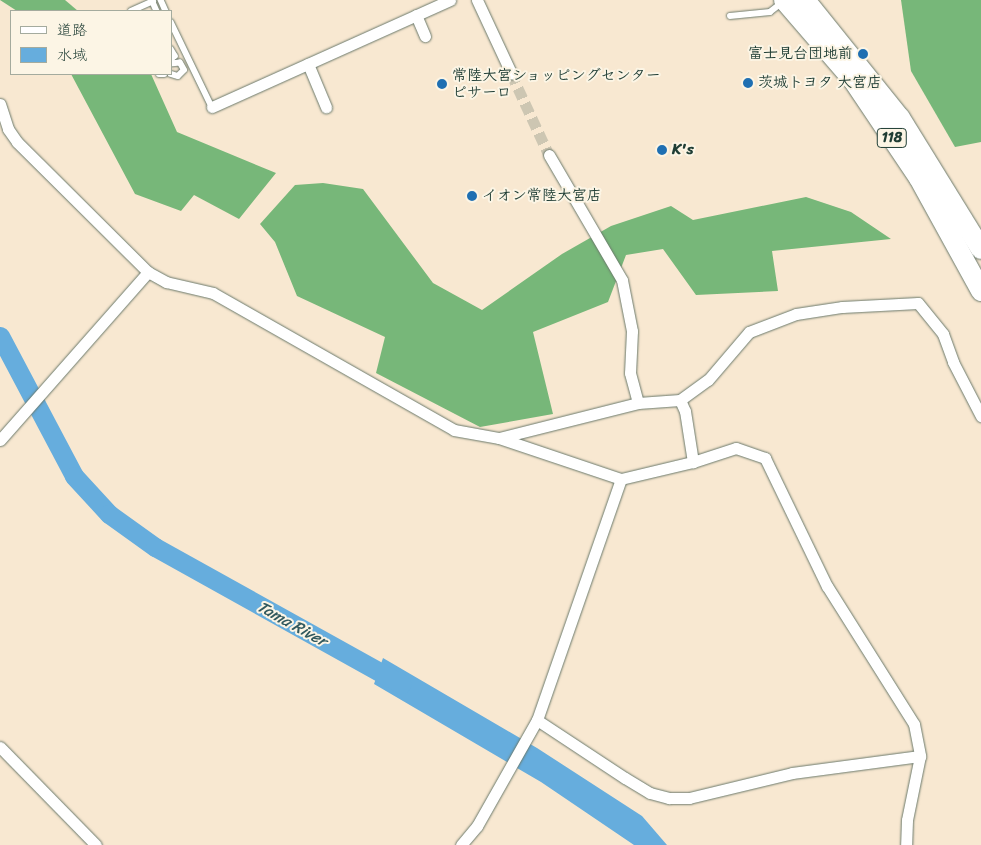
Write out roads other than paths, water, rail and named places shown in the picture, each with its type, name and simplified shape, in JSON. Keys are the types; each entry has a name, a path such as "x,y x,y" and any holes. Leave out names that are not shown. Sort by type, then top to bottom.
{"highway":[{"name":"118","path":"805,0 900,118 976,248 981,291"},
{"name":"118","path":"784,1 853,80 919,178 976,248"}],"street":[{"path":"212,106 450,0"},
{"path":"477,0 511,73"},
{"path":"416,15 425,36"},
{"path":"308,64 326,107"},
{"path":"0,104 8,129 17,142 148,272 166,282 214,293 454,430 499,438 621,479 693,462 736,448 765,458 827,586 914,724 920,756 907,820 906,845"},
{"path":"549,155 622,280 632,331 630,373 638,402"},
{"path":"0,440 58,378 148,272"},
{"path":"499,438 638,402 680,400 708,380 750,332 796,314 842,307 918,303 943,334 954,362 981,416"},
{"path":"680,400 685,411 693,462"},
{"path":"461,845 477,826 537,720 621,479"},
{"path":"537,720 650,793 669,798 689,798 792,773 920,756"},
{"path":"0,747 96,845"}],"lane":[{"path":"134,10 152,1"},
{"path":"730,16 770,12 784,1"},
{"path":"172,24 212,106"},
{"path":"172,51 175,56 172,62 180,63 184,70 178,76 172,74"}],"water":[{"path":"383,658 537,748 642,816 667,845 634,845 541,782 374,684"}],"waterway":[{"name":"Tama River","path":"0,336 74,476 109,514 155,547 401,684"}],"tunnel":[{"path":"511,73 549,155"}],"place":[{"name":"富士見台団地前","path":"863,54"},
{"name":"茨城トヨタ 大宮店","path":"748,83"},
{"name":"常陸大宮ショッピングセンター ピサーロ","path":"442,84"},
{"name":"K's","path":"662,150"},
{"name":"イオン常陸大宮店","path":"472,196"}]}
